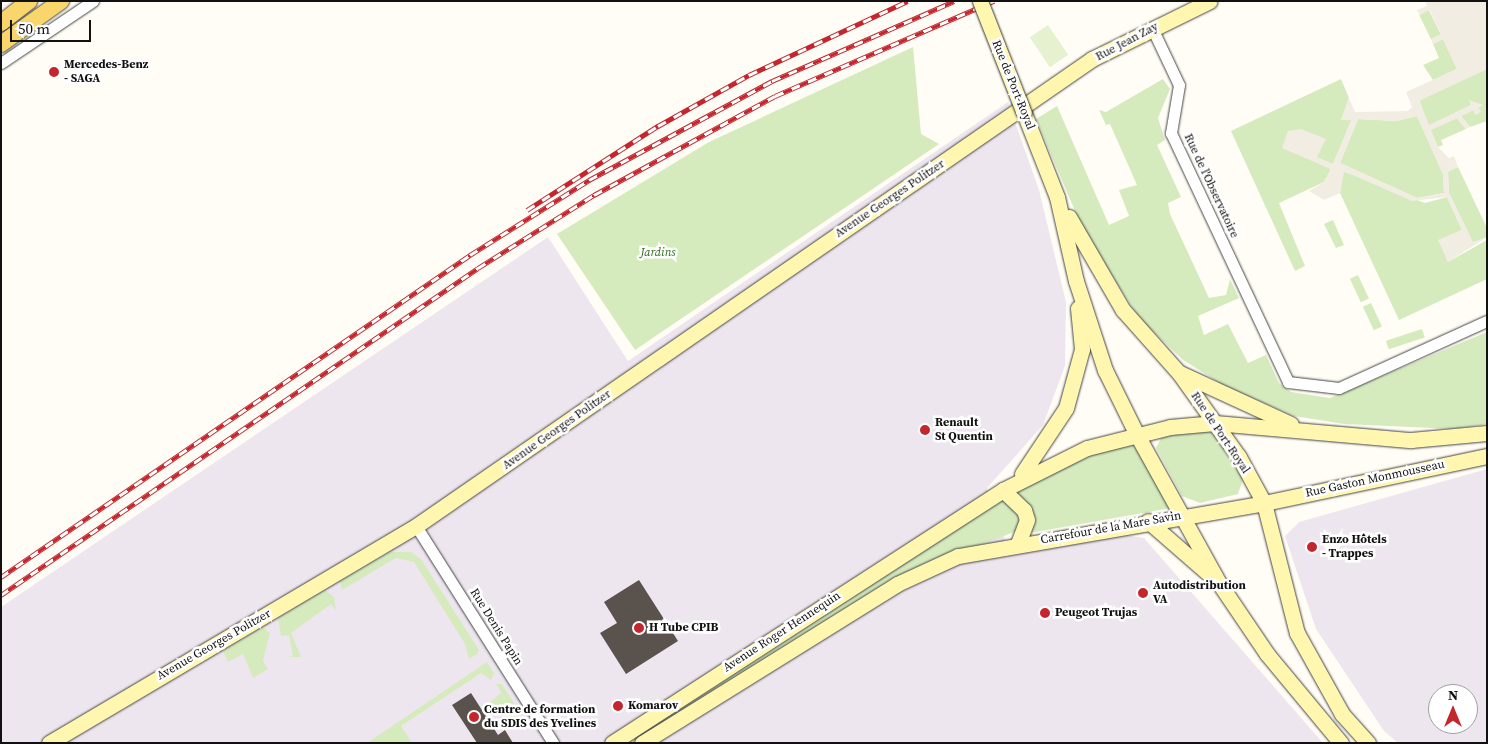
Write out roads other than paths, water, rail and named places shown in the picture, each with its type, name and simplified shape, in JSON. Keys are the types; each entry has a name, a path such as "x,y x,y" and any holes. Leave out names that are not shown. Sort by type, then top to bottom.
{"main road":[{"path":"1,44 61,1"},
{"path":"1,23 25,3"}],"street":[{"path":"1,63 93,1"},
{"name":"Rue de Port-Royal","path":"980,1 1057,196 1123,310 1179,373 1216,423 1264,503 1297,633 1342,714 1368,743"},
{"name":"Rue Jean Zay","path":"1049,92 1092,60 1152,28 1210,1"},
{"name":"Rue de l'Observatoire","path":"1152,28 1179,85 1171,133 1288,382 1338,388 1487,321"},
{"name":"Avenue Georges Politzer","path":"49,743 416,526 1049,92"},
{"name":"Rue de Port-Royal","path":"1057,196 1076,282 1105,370 1137,435 1184,515 1219,583 1273,662 1341,743"},
{"path":"1016,482 1066,408 1082,349 1076,282"},
{"path":"1179,373 1302,429"},
{"path":"1018,544 1027,520 1024,510 1003,490 1087,448 1137,435 1216,423 1411,440 1487,433"},
{"name":"Rue Gaston Monmousseau","path":"1264,503 1487,456"},
{"name":"Avenue Roger Hennequin","path":"612,743 1003,490"},
{"name":"Carrefour de la Mare Savin","path":"958,556 1148,521 1264,503"},
{"path":"1148,521 1219,583"},
{"name":"Rue Denis Papin","path":"416,526 553,743"},
{"name":"Avenue Roger Hennequin","path":"642,743 897,584 958,556"}],"railway":[{"path":"527,210 658,126 749,75 908,1"},
{"path":"1,577 470,255 589,180 772,81 954,1"},
{"path":"1,595 478,268 594,195 775,96 994,1"}],"place":[{"name":"Mercedes-Benz - SAGA","path":"54,72"},
{"name":"Renault St Quentin","path":"925,430"},
{"name":"Enzo Hôtels - Trappes","path":"1312,547"},
{"name":"Autodistribution VA","path":"1143,593"},
{"name":"Peugeot Trujas","path":"1045,613"},
{"name":"H Tube CPIB","path":"639,628"},
{"name":"Komarov","path":"618,706"},
{"name":"Centre de formation du SDIS des Yvelines","path":"474,717"}],"park label":[{"name":"Jardins","path":"658,253"}]}
